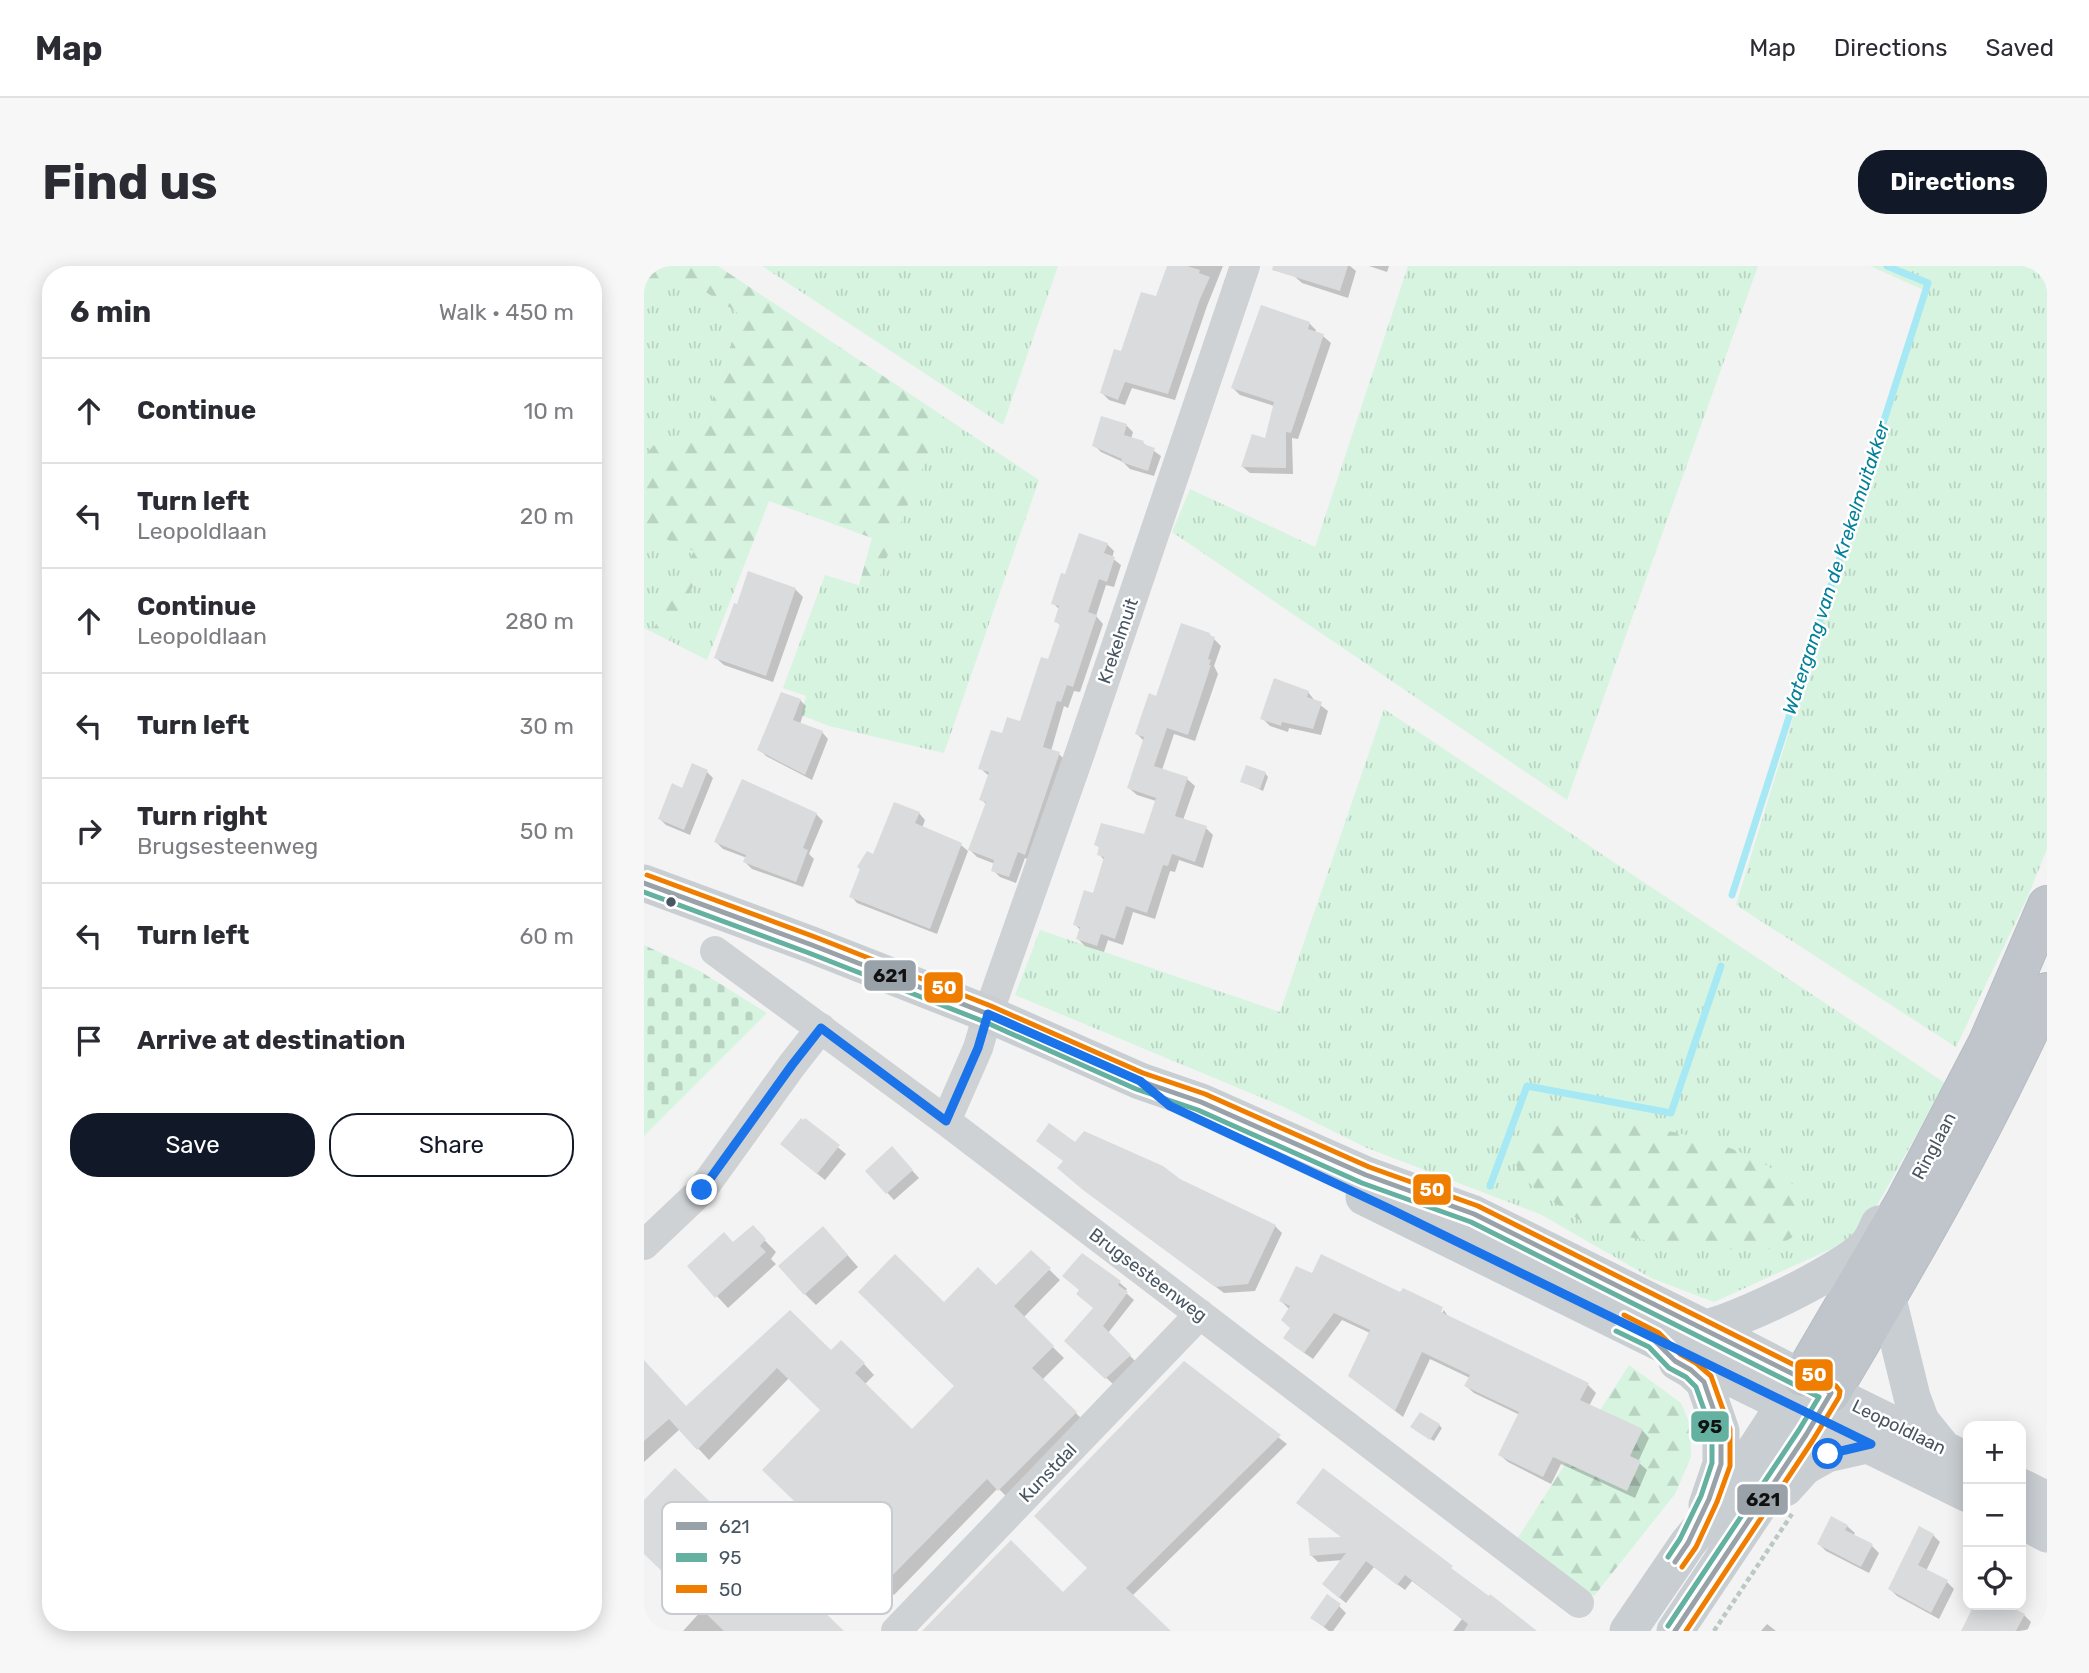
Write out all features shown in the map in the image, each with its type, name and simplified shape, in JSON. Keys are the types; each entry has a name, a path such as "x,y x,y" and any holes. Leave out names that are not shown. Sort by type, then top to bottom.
{"highway":[{"name":"Ringlaan","path":"1809,1398 1905,1201 1988,1042 2047,905"},
{"name":"Ringlaan","path":"1809,1398 1888,1299 1963,1166 2047,992"}],"main road":[{"name":"Leopoldlaan","path":"644,883 988,1014 1366,1175 1474,1214 1706,1328 1871,1444 1963,1491"},
{"name":"Leopoldlaan","path":"1140,1081 1170,1106 1390,1209 1654,1340 1956,1455"},
{"path":"1706,1328 1743,1316 1850,1261 1868,1244 1887,1210 1905,1201"},
{"path":"1888,1299 1912,1396 1921,1421 1956,1455"},
{"path":"1654,1340 1675,1361 1704,1382 1721,1431 1721,1464 1709,1499 1688,1543"},
{"name":"Ringlaan","path":"1675,1631 1776,1509 1809,1398"},
{"name":"Ringlaan","path":"1628,1631 1688,1543 1809,1398"},
{"path":"1776,1509 1787,1487 1804,1466 1828,1454 1871,1444"},
{"path":"2026,1490 2047,1500"},
{"path":"2026,1523 2047,1534"}],"street":[{"name":"Krekelmuit","path":"946,1121 978,1048 1245,266"},
{"name":"Brugsesteenweg","path":"715,951 946,1121 1579,1603"},
{"path":"644,1245 702,1190 821,1028"},
{"name":"Kunstdal","path":"896,1631 1200,1314"}],"path":[{"path":"1714,1631 1776,1509"}],"green space":[{"path":"644,266 718,266 943,416 874,590 859,585 872,538 769,501 744,566 706,555 670,641 652,632 694,551 644,530 644,456 656,443 703,427 741,315 667,267 644,316"},
{"path":"762,266 1058,266 1003,425"},
{"path":"1408,266 1758,266 1567,800 1172,532 1190,489 1315,547"},
{"path":"1870,266 2047,266 2047,849 2028,896 1956,1047 1736,905 1924,290"},
{"path":"667,267 741,315 703,427 656,443 644,456 644,316"},
{"path":"943,416 1039,480 944,753 829,726 801,715 806,696 783,688 825,575 874,590"},
{"path":"644,530 695,550 652,632 644,628"},
{"path":"706,555 744,566 707,660 670,641"},
{"path":"1384,709 1945,1083 1865,1227 1831,1249 1714,1302 1651,1278 1542,1215 1367,1148 1284,1107 1015,995 1040,930 1280,1012"},
{"path":"644,945 698,970 767,1013 644,1136"},
{"path":"1567,1118 1622,1123 1683,1134 1741,1152 1766,1165 1796,1188 1802,1207 1800,1233 1772,1249 1745,1250 1684,1247 1611,1234 1585,1224 1520,1175 1511,1152 1533,1129"},
{"path":"1629,1365 1681,1403 1690,1424 1691,1457 1675,1494 1594,1596 1517,1539"}],"building":[{"path":"1167,266 1187,266 1210,277 1168,394 1125,382 1118,400 1100,393 1114,349 1121,351 1141,292 1156,296"},
{"path":"1273,266 1348,266 1340,291 1272,270"},
{"path":"1261,305 1310,322 1308,329 1324,334 1291,433 1286,432 1286,468 1241,467 1252,434 1265,438 1274,402 1231,388"},
{"path":"1101,416 1127,424 1124,435 1144,441 1143,444 1155,448 1148,471 1121,462 1122,459 1092,446"},
{"path":"1079,533 1108,543 1104,553 1115,557 1107,582 1099,579 1088,612 1097,615 1073,687 1067,685 1061,702 1057,701 1043,747 1060,752 1025,855 1018,852 1009,877 991,871 994,860 968,850 986,802 979,800 989,772 978,769 991,730 1002,733 1007,717 1020,721 1041,657 1048,659 1060,624 1054,622 1059,606 1051,604"},
{"path":"748,571 796,588 766,676 714,658"},
{"path":"1181,623 1215,637 1208,659 1211,660 1211,665 1188,735 1167,728 1154,766 1188,777 1175,816 1207,826 1195,862 1172,854 1168,866 1163,865 1147,913 1126,906 1115,939 1101,934 1097,946 1076,939 1080,927 1073,925 1084,890 1093,893 1104,857 1097,855 1099,847 1094,845 1101,823 1144,834 1156,798 1127,788 1144,737 1135,734 1149,693 1156,696"},
{"path":"1274,678 1309,691 1307,697 1322,702 1313,729 1282,722 1281,726 1260,719"},
{"path":"781,692 801,699 793,720 823,731 805,775 757,750"},
{"path":"692,763 708,770 684,830 658,819 672,783 682,788"},
{"path":"1246,765 1266,772 1260,789 1240,782"},
{"path":"742,779 817,813 803,848 808,850 796,882 743,862 746,855 714,842"},
{"path":"894,802 920,812 915,823 962,843 930,929 849,897 860,869 857,867 867,851 873,854"},
{"path":"801,1118 805,1118 840,1145 817,1174 780,1144"},
{"path":"1049,1123 1075,1142 1084,1131 1163,1166 1180,1179 1276,1225 1248,1284 1215,1287 1083,1190 1057,1168 1063,1161 1036,1141"},
{"path":"892,1146 913,1170 886,1194 865,1171"},
{"path":"753,1225 766,1239 760,1246 766,1252 715,1298 687,1266 724,1232 733,1242"},
{"path":"823,1226 848,1255 804,1295 778,1266"},
{"path":"1031,1250 1051,1268 1014,1306 1054,1346 1032,1368 1077,1412 998,1491 987,1479 892,1576 892,1502 795,1502 762,1470 820,1410 777,1368 697,1450 669,1419 644,1441 644,1360 686,1406 790,1310 831,1350 841,1340 865,1363 855,1373 912,1429 954,1386 858,1292 895,1254 944,1302 978,1267 996,1285"},
{"path":"1082,1253 1121,1281 1118,1285 1128,1292 1103,1326 1131,1355 1105,1379 1064,1341 1093,1308 1076,1294 1079,1290 1062,1276"},
{"path":"1321,1254 1400,1292 1403,1288 1443,1307 1441,1312 1589,1383 1580,1400 1643,1429 1630,1456 1641,1461 1627,1491 1553,1457 1543,1477 1498,1455 1519,1412 1464,1386 1470,1375 1422,1352 1395,1411 1348,1376 1370,1330 1334,1313 1304,1353 1283,1338 1290,1328 1281,1320 1290,1306 1279,1301 1296,1266 1312,1273"},
{"path":"1184,1361 1281,1435 1126,1588 1171,1631 922,1631 1011,1540 1063,1592 1087,1568 1034,1516"},
{"path":"1420,1412 1440,1424 1430,1440 1410,1427"},
{"path":"675,1468 710,1502 662,1502 662,1571 644,1554 644,1500"},
{"path":"1323,1468 1537,1631 1464,1631 1468,1624 1405,1575 1397,1585 1366,1561 1339,1598 1322,1584 1346,1553 1310,1556 1308,1538 1341,1537 1296,1503"},
{"path":"1831,1516 1848,1525 1845,1530 1873,1544 1861,1567 1817,1544"},
{"path":"1919,1526 1934,1534 1918,1565 1948,1580 1931,1613 1888,1589"},
{"path":"1327,1594 1341,1604 1324,1627 1310,1618"},
{"path":"1972,1610 2017,1610 2025,1614 2016,1631 1961,1631"},
{"path":"706,1614 826,1614 844,1631 724,1631"}],"waterway":[{"name":"Watergang van de Krekelmuitakker","path":"1732,895 1928,283 1887,266"},
{"path":"1490,1186 1527,1086 1671,1113 1721,966"}],"transit line":[{"name":"50","path":"647,875 991,1006 1143,1073 1205,1094 1369,1167 1478,1206 1836,1386 1840,1391 1839,1397 1813,1440 1686,1631"},
{"name":"621","path":"644,883 988,1014 1140,1081 1201,1102 1366,1175 1474,1214 1831,1393 1806,1435 1675,1631"},
{"name":"95","path":"644,892 985,1022 1136,1089 1198,1110 1362,1183 1471,1222 1819,1397 1668,1626"},
{"name":"50","path":"1624,1315 1659,1333 1680,1354 1711,1376 1730,1429 1730,1466 1696,1547 1682,1567"},
{"name":"621","path":"1620,1323 1654,1340 1675,1361 1704,1382 1721,1431 1721,1464 1709,1499 1688,1543 1675,1562"},
{"name":"95","path":"1616,1331 1649,1347 1669,1368 1686,1377 1696,1387 1712,1432 1712,1463 1701,1496 1668,1557"}],"route":[{"path":"702,1190 821,1028 946,1121 978,1048 988,1014 1140,1081 1170,1106 1390,1209 1871,1444 1828,1454"}]}
